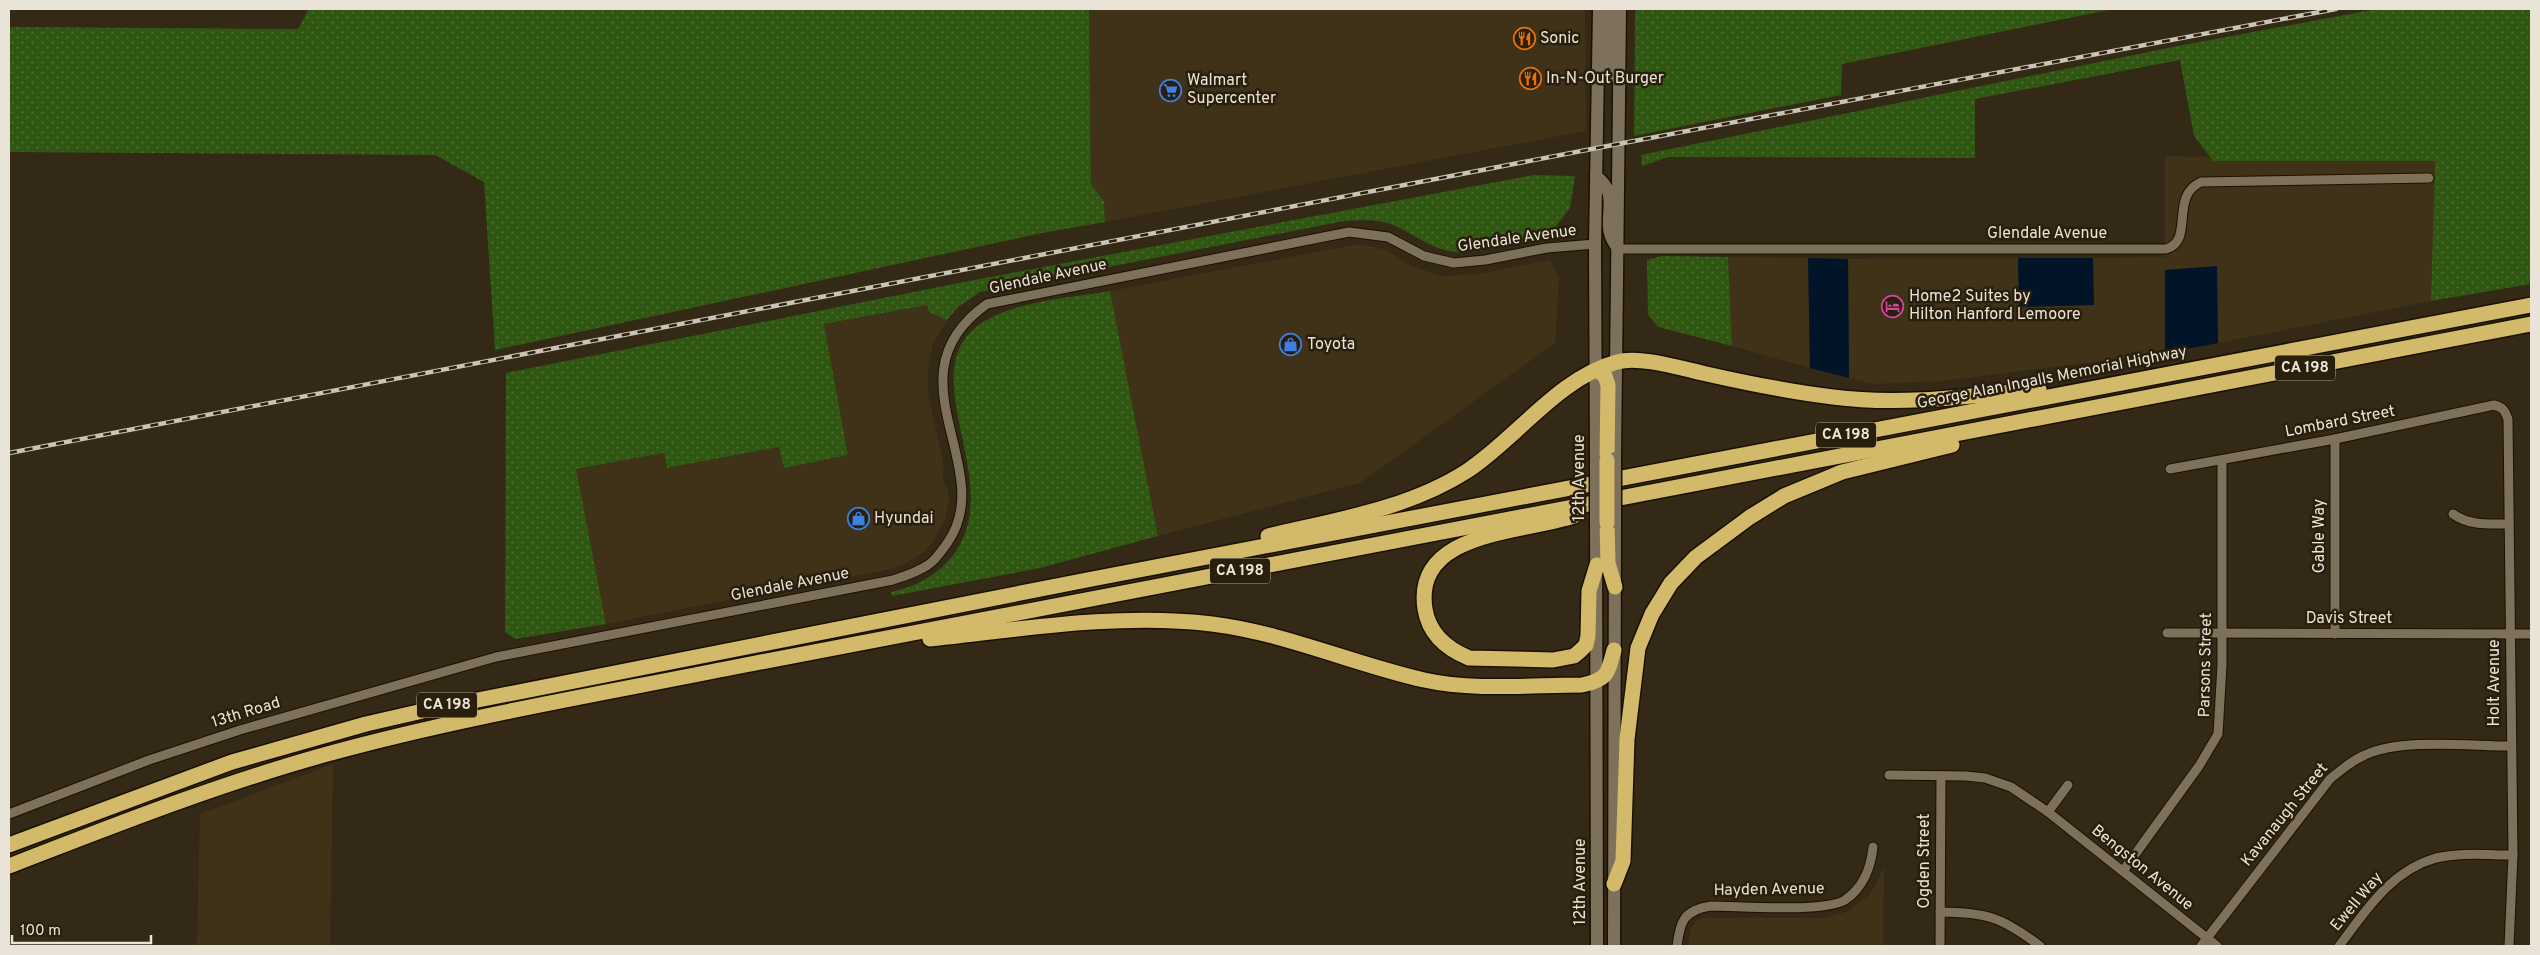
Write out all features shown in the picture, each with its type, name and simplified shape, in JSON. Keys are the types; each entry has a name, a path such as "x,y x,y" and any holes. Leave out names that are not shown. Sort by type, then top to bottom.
{"highway":[{"name":"George Alan Ingalls Memorial Highway","path":"1092,579 2531,305"},
{"name":"CA 198","path":"9,866 169,805 332,753 468,721 851,645 2531,324"},
{"path":"1092,579 1350,516 1418,496 1468,470 1578,379 1618,361 1638,360 1762,386 1834,397 1884,401 2113,384"},
{"path":"1597,370 1605,376 1608,385 1606,523 1608,562 1615,587"},
{"path":"1614,884 1623,861 1627,739 1638,648 1644,630 1661,599 1684,569 1766,506 1823,478 2079,411"},
{"path":"1598,565 1589,591 1589,625 1586,645 1574,656 1565,658 1469,658 1442,642 1428,618 1425,601 1429,575 1440,559 1455,548 1484,537 1564,519 1629,496"},
{"name":"CA 198","path":"9,845 232,762 374,722 466,702 1092,579"},
{"path":"851,645 1071,624 1153,620 1214,625 1278,637 1426,681 1467,685 1582,685 1598,682 1604,678 1614,650"}],"main road":[{"path":"1597,370 1595,244 1599,9"},
{"path":"1610,9 1610,85 1618,107"},
{"path":"1606,459 1618,361 1620,9"},
{"path":"1596,176 1606,183 1609,192 1609,236 1619,249"},
{"name":"12th Avenue","path":"1597,946 1598,565 1606,523"},
{"name":"12th Avenue","path":"1614,946 1615,587"}],"street":[{"name":"Glendale Avenue","path":"1619,249 2166,249 2172,247 2179,239 2185,197 2193,186 2201,182 2429,178"},
{"name":"Glendale Avenue","path":"496,657 894,580 930,565 951,538 961,503 962,488 943,398 943,369 946,353 965,322 987,304 1349,232 1374,234 1388,238 1424,256 1454,263 1485,260 1547,248 1595,244"},
{"name":"Lombard Street","path":"2170,469 2335,439 2494,405 2501,407 2508,419"},
{"name":"Holt Avenue","path":"2508,419 2513,855 2509,946"},
{"name":"Gable Way","path":"2335,439 2335,634"},
{"name":"Parsons Street","path":"2124,871 2199,766 2218,734 2222,633 2222,460"},
{"path":"2453,514 2471,523 2509,524"},
{"name":"Davis Street","path":"2167,633 2531,634"},
{"name":"13th Road","path":"9,814 150,760 244,728 496,657"},
{"name":"Kavanaugh Street","path":"2201,946 2330,779 2346,765 2376,751 2406,745 2511,746"},
{"name":"Bengston Avenue","path":"1889,775 1985,778 2002,783 2022,793 2124,871 2217,946"},
{"name":"Ogden Street","path":"1940,946 1941,776"},
{"path":"2048,812 2068,784"},
{"name":"Hayden Avenue","path":"1677,946 1680,925 1687,914 1698,908 1711,906 1816,906 1844,900 1854,893 1863,881 1870,867 1874,847"},
{"name":"Ewell Way","path":"2339,946 2375,898 2391,882 2413,868 2437,858 2452,856 2513,855"},
{"path":"1940,912 1966,912 1998,919 2014,927 2040,946"}],"shaded area":[{"path":"1089,9 1585,9 1586,131 1105,222 1104,201 1091,184"},
{"path":"2165,156 2209,157 2213,161 2435,161 2431,301 2218,343 2217,267 2165,270 2165,353 1943,381 1874,384 1849,378 1848,259 2018,258 2019,307 2093,305 2093,258 2165,257"},
{"path":"1359,244 1387,250 1409,265 1441,276 1479,274 1550,260 1559,278 1555,343 1360,483 1158,536 1110,291"},
{"path":"1728,257 1808,258 1810,368 1732,346"},
{"path":"927,305 929,312 947,320 933,345 928,369 928,393 944,467 942,472 945,486 948,488 949,501 945,519 936,537 925,552 906,563 887,570 833,580 829,577 818,580 815,583 606,624 575,469 664,453 667,468 780,447 783,467 848,455 824,324"},
{"path":"333,764 330,946 197,946 200,814"},
{"path":"1884,866 1883,946 1688,946 1690,929 1698,920 1703,918 1824,918 1849,911 1869,895 1876,885"}],"green space":[{"path":"309,9 1089,9 1091,184 1104,201 1105,222 1042,233 495,350 484,182 435,155 9,152 9,27 298,29"},
{"path":"1635,9 2113,9 1842,64 1841,95 1634,136"},
{"path":"2377,9 2531,9 2531,284 2431,301 2435,161 2213,161 2194,136 2180,60 1975,99 1975,158 1668,157 1642,166 1641,155 2178,46"},
{"path":"1534,175 1575,176 1570,208 1557,225 1559,233 1488,250 1474,252 1449,251 1434,246 1387,223 1369,220 1344,221 980,292 958,307 947,320 929,312 927,305 824,324 848,455 784,468 779,447 667,468 664,453 576,469 606,624 515,639 505,632 506,373 969,281"},
{"path":"1662,256 1728,257 1732,346 1658,327 1648,315 1647,260"},
{"path":"1110,291 1158,536 1040,568 892,596 891,592 918,583 941,568 954,554 968,525 971,495 955,400 954,371 961,346 979,325 992,317 1008,311 1042,302"}],"water":[{"path":"1808,258 1848,259 1849,378 1810,368"},
{"path":"2018,258 2093,258 2094,305 2019,307"},
{"path":"2217,266 2218,343 2165,353 2165,270"}],"railway":[{"path":"9,453 1597,148 2336,9"}],"place":[{"name":"Sonic","path":"1524,39"},
{"name":"In-N-Out Burger","path":"1530,79"},
{"name":"Walmart Supercenter","path":"1171,90"},
{"name":"Home2 Suites by Hilton Hanford Lemoore","path":"1893,306"},
{"name":"Toyota","path":"1291,345"},
{"name":"Hyundai","path":"858,519"}]}
